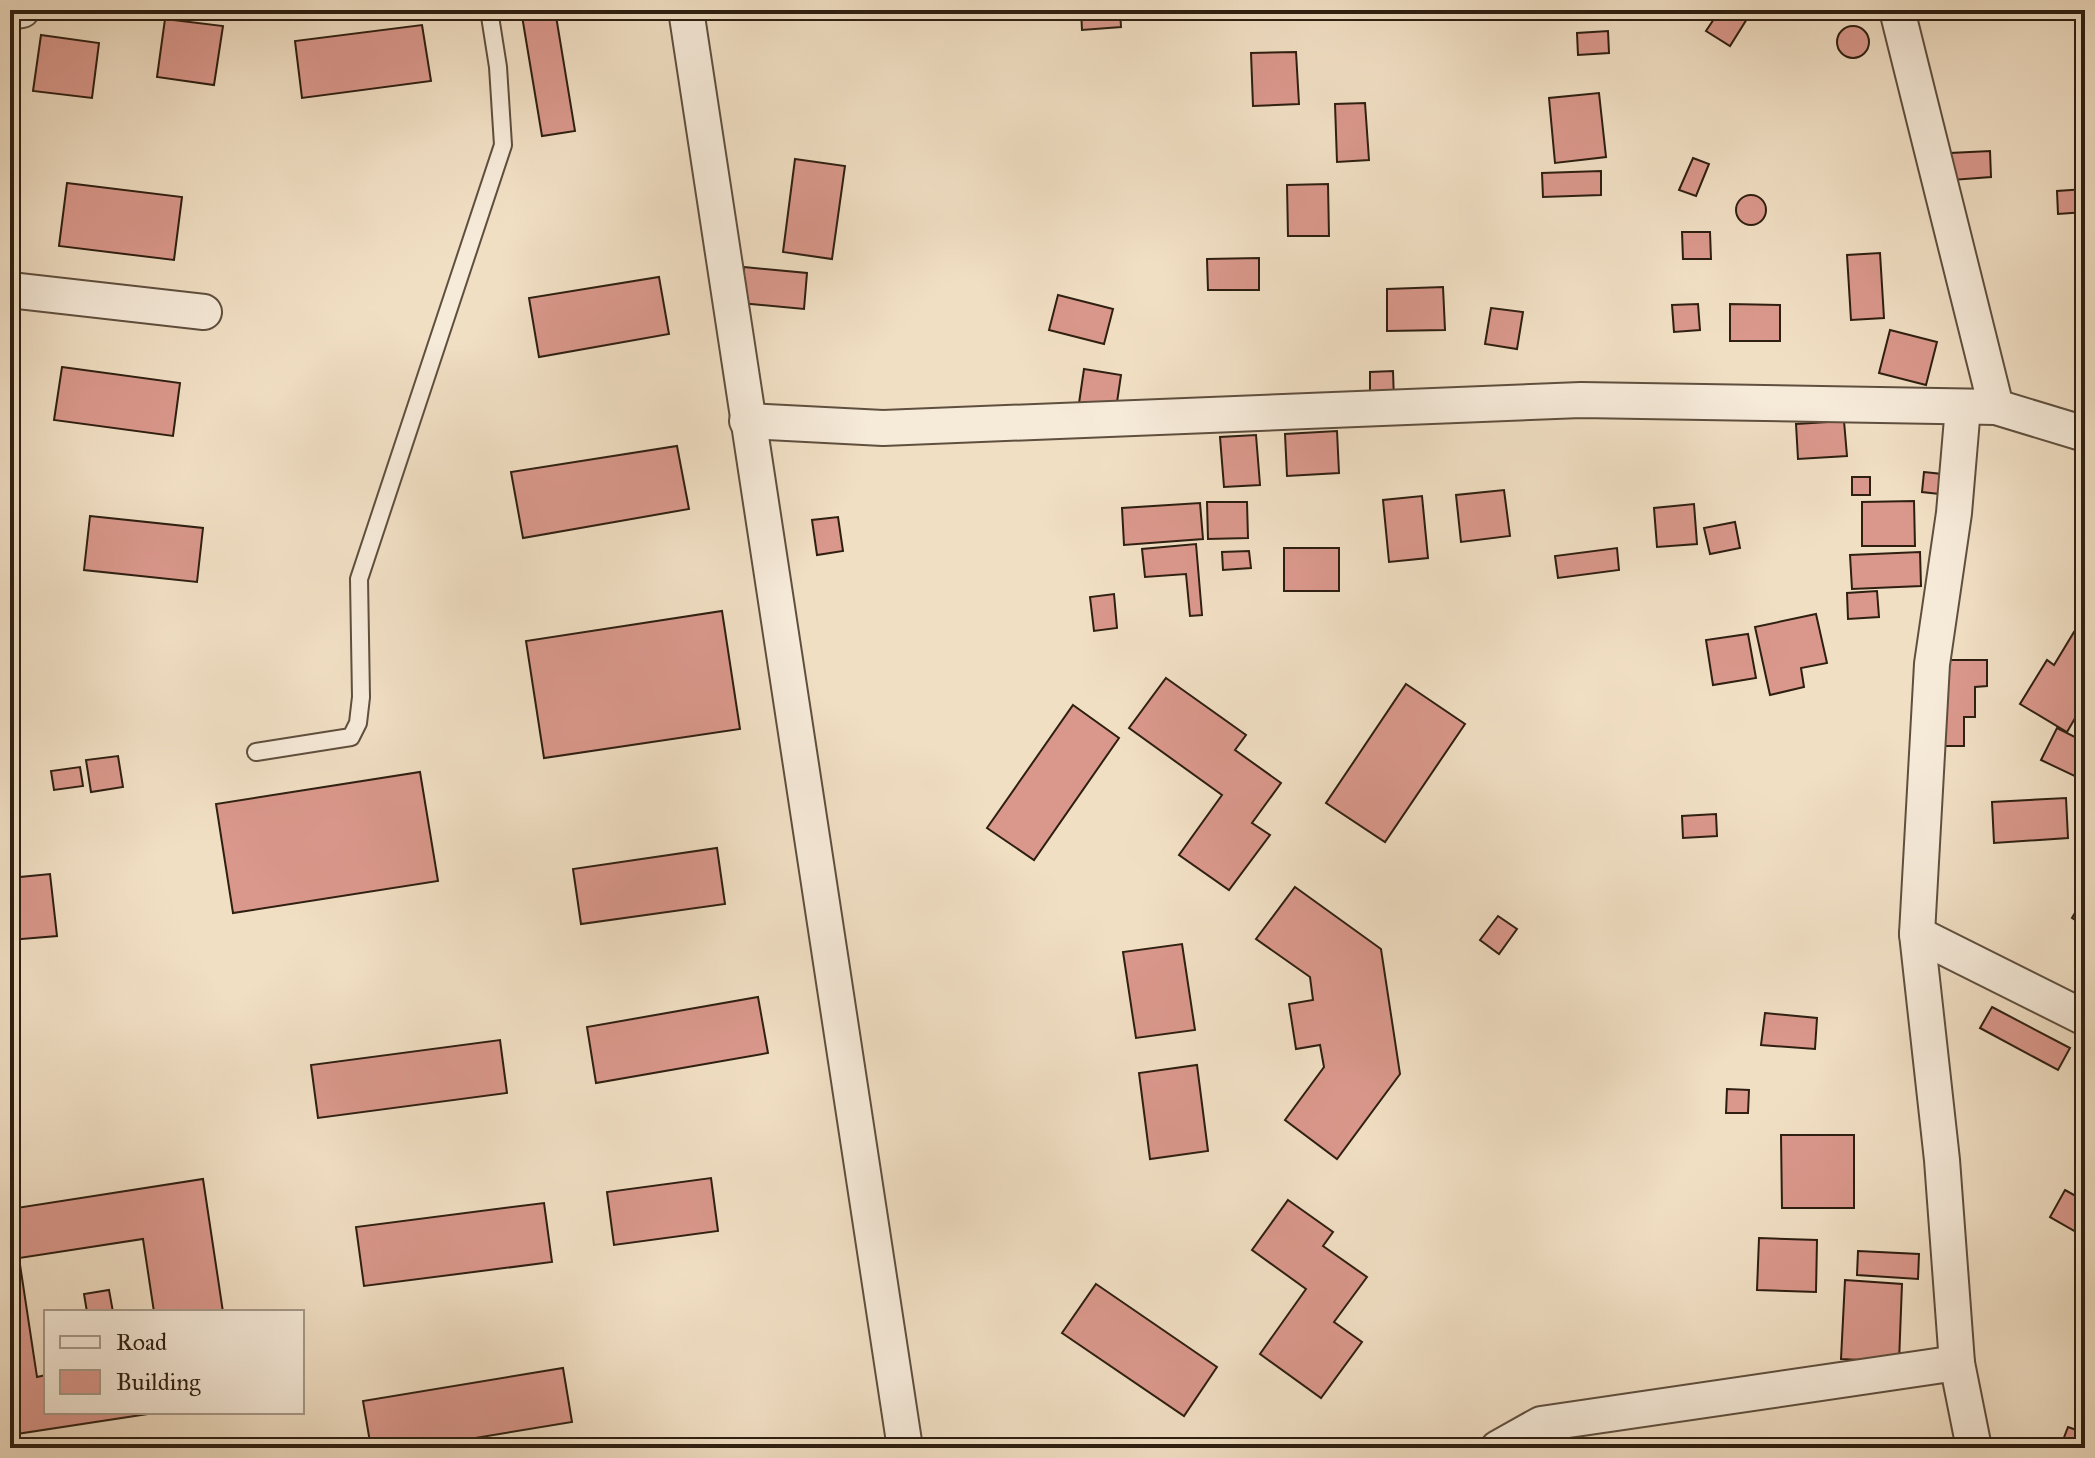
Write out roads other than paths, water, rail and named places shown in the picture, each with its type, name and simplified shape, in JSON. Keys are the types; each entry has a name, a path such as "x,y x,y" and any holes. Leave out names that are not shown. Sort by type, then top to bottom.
{"street":[{"path":"10,12 22,10"},
{"path":"686,10 905,1448"},
{"path":"1904,11 1980,407 1954,513 1932,664 1917,934 1942,1160 1957,1363 1974,1448"},
{"path":"10,290 204,312"},
{"path":"747,421 883,428 1581,400 1980,407 2085,434"},
{"path":"1917,934 2085,1018"},
{"path":"1498,1448 1541,1424 1957,1363"}],"lane":[{"path":"256,752 351,737 358,723 361,697 359,579 503,145 498,67 489,10"}]}
